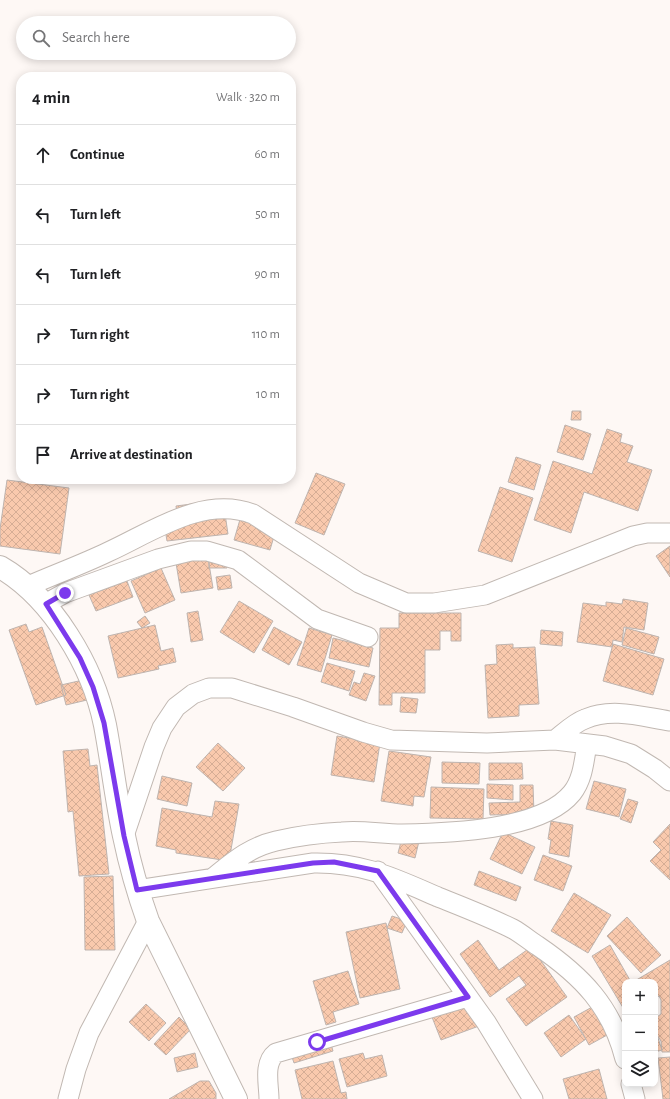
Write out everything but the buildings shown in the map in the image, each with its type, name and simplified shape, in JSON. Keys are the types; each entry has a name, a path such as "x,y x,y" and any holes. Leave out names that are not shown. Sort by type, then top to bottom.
{"street":[{"path":"26,587 108,552 180,518 198,512 222,508 243,510 253,514 359,583 406,603 434,603 485,595 633,536 647,533 670,533"},
{"path":"46,604 65,593 158,559 191,551 207,550 238,560 317,619 368,636"},
{"path":"0,567 13,575 46,604 80,658 93,687 104,723 124,836 137,890 148,921 236,1099"},
{"path":"124,836 162,728 176,707 193,694 209,688 232,688 391,740 487,743 555,740 605,746 631,754 642,760 670,781"},
{"path":"555,740 584,719 596,716 620,713 670,721"},
{"path":"213,878 245,852 276,841 343,832 402,834 482,830 539,815 552,809 572,793 581,776 587,744"},
{"path":"137,890 313,863 334,862 378,871 514,930 563,963 594,995 607,1012 623,1051"},
{"path":"378,871 468,997 533,1099"},
{"path":"68,1099 76,1069 89,1033 148,921"},
{"path":"269,1099 269,1063 272,1056 468,997"},
{"path":"76,1069 79,1099"},
{"path":"632,1087 635,1099"}],"route":[{"path":"65,593 46,604 80,658 93,687 104,723 116,796 137,890 295,864 334,862 378,871 468,997 317,1042"}]}
